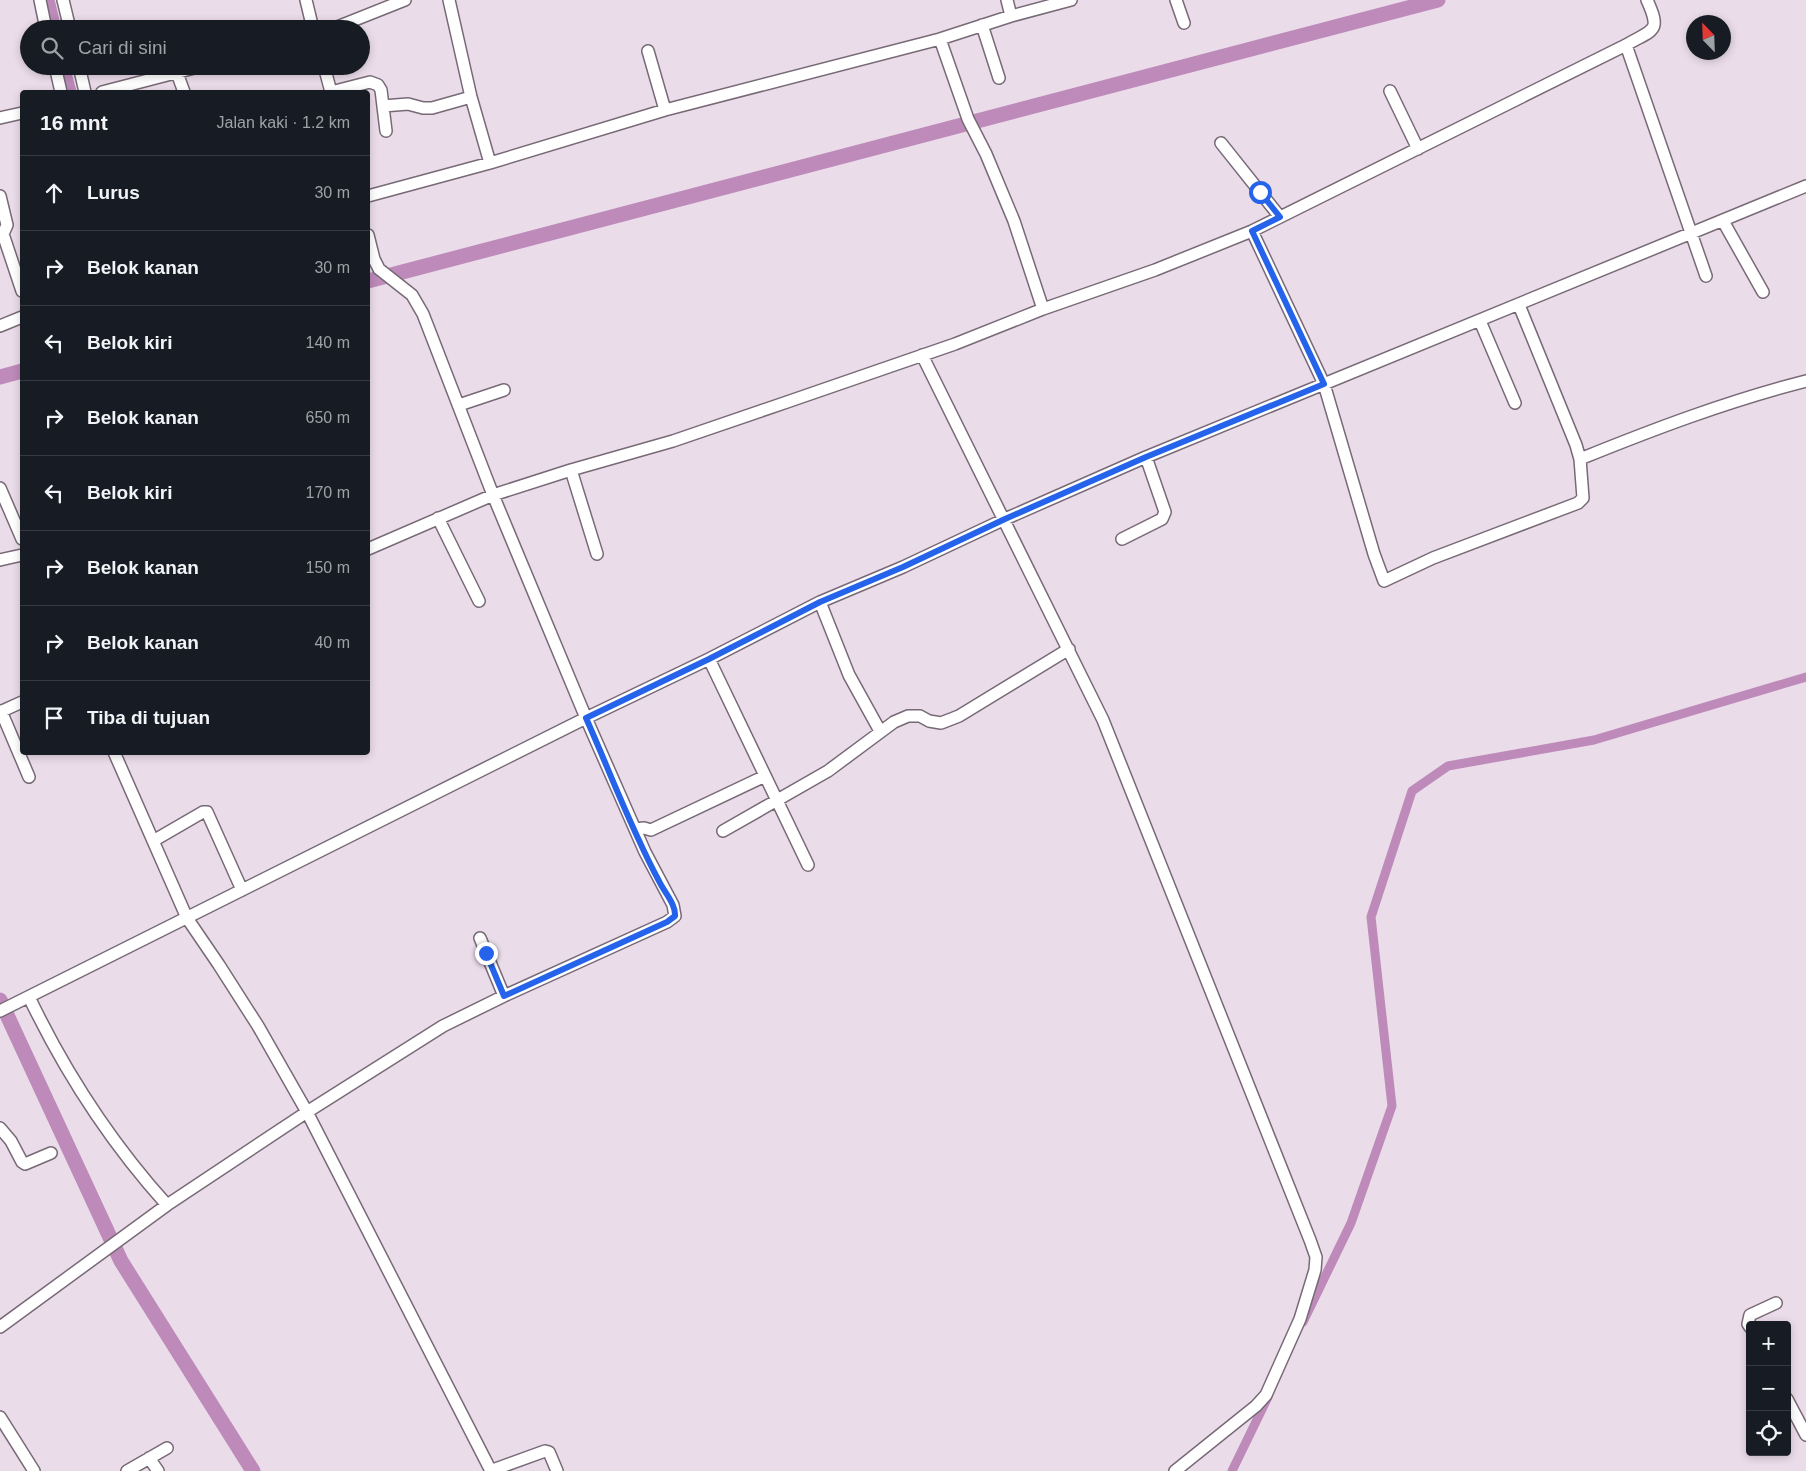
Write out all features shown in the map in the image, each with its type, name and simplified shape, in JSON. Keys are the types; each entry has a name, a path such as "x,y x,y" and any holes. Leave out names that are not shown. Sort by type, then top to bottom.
{"street":[{"path":"40,0 44,20"},
{"path":"63,0 68,20"},
{"path":"306,0 311,20"},
{"path":"355,20 405,0"},
{"path":"448,0 471,97 490,163"},
{"path":"1007,0 1011,16"},
{"path":"370,195 490,163 665,110 940,39 1011,16 1071,0"},
{"path":"1176,0 1184,23"},
{"path":"370,548 493,495 571,470 673,441 922,355 1043,309 1155,270 1252,231 1626,45 1654,28 1655,18 1647,0"},
{"path":"982,26 999,78"},
{"path":"940,39 968,120 994,173 1014,221 1043,309"},
{"path":"1626,45 1706,276"},
{"path":"648,51 665,110"},
{"path":"57,75 61,90"},
{"path":"81,75 85,90"},
{"path":"110,90 169,75"},
{"path":"178,75 183,90"},
{"path":"326,75 330,90"},
{"path":"339,90 370,82 375,83 381,90 386,131"},
{"path":"1390,90 1418,149"},
{"path":"383,106 408,104 432,108 471,97"},
{"path":"0,118 20,113"},
{"path":"1221,143 1280,217"},
{"path":"0,1011 820,602 903,567 1005,519 1146,457 1806,186"},
{"path":"0,196 6,224 1,235 20,286"},
{"path":"1723,221 1763,292"},
{"path":"1252,231 1324,384 1374,554 1384,581 1433,558 1578,503 1583,498 1580,459 1567,420 1519,304"},
{"path":"0,1327 103,1250 168,1205 307,1112 443,1026 504,996 667,922 675,916 673,905 659,882 586,718 493,495 423,314 412,296 383,272 374,260 370,243"},
{"path":"0,326 20,318"},
{"path":"1480,321 1515,403"},
{"path":"922,355 1103,720 1316,1257 1300,1319 1266,1395 1256,1406 1175,1471"},
{"path":"1580,459 1668,424 1765,392 1806,381"},
{"path":"458,405 504,390"},
{"path":"1122,539 1162,519 1165,512 1146,457"},
{"path":"571,470 597,554"},
{"path":"0,488 20,534"},
{"path":"438,518 479,602"},
{"path":"0,560 20,555"},
{"path":"820,602 849,675 880,731"},
{"path":"723,831 828,771 894,722 908,716 920,716 929,721 940,723 959,716 1069,649"},
{"path":"709,659 808,865"},
{"path":"20,703 0,711 29,777"},
{"path":"115,755 187,918 271,1047 307,1112 491,1471 546,1451 557,1471"},
{"path":"635,829 644,828 652,830 766,776"},
{"path":"153,841 203,812 207,812 242,890"},
{"path":"480,938 504,996"},
{"path":"23,1000 114,1140 149,1185 168,1205"},
{"path":"0,1128 11,1141 22,1162 25,1164 51,1153"},
{"path":"1749,1321 1750,1315 1776,1303"},
{"path":"1791,1407 1806,1435"},
{"path":"0,1416 34,1471"},
{"path":"128,1471 167,1448"},
{"path":"150,1458 158,1471"}],"waterway":[{"path":"47,0 52,20"},
{"path":"370,280 1438,0"},
{"path":"64,75 68,90"},
{"path":"0,377 20,372"},
{"path":"1303,1322 1351,1223 1392,1106 1371,917 1412,791 1448,766 1594,740 1806,677"},
{"path":"0,1000 121,1261 253,1471"},
{"path":"1232,1471 1268,1397"}],"route":[{"path":"486,953 504,996 667,922 675,916 673,905 659,882 645,852 586,718 709,659 820,602 903,567 1005,519 1146,457 1324,384 1252,231 1280,217 1260,192"}]}
